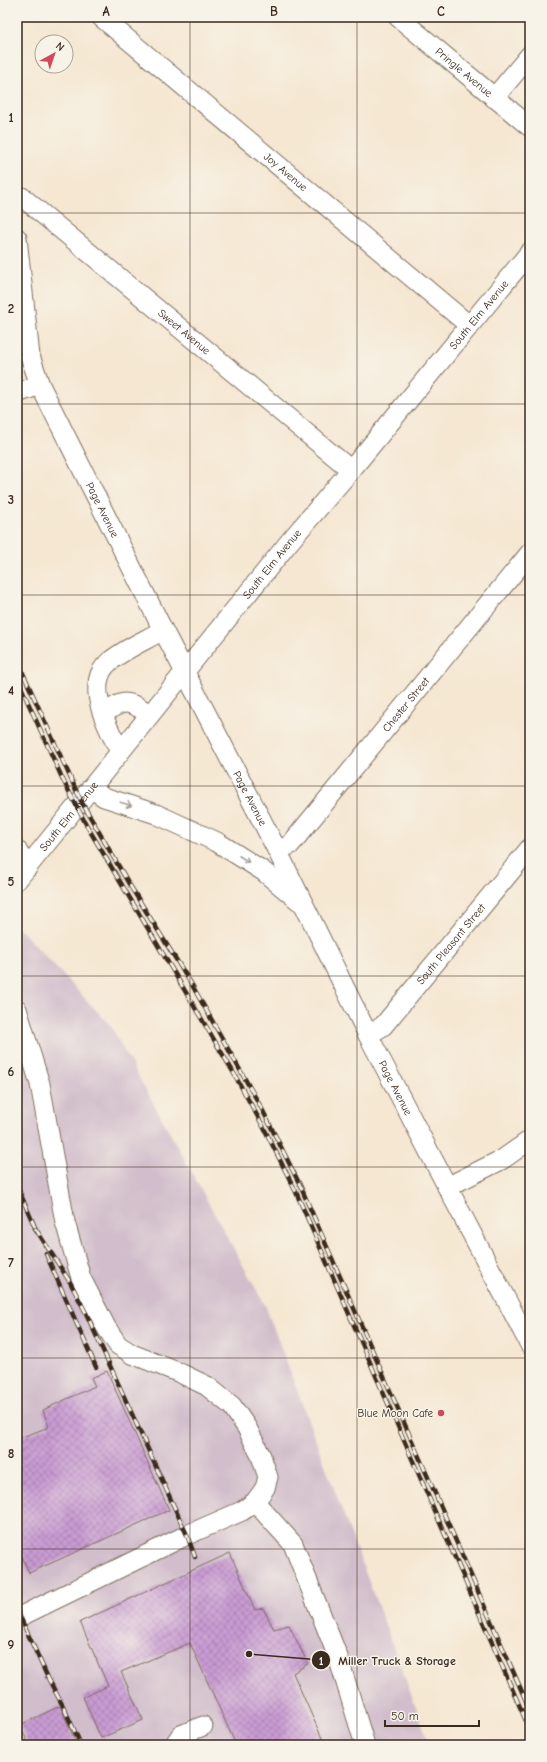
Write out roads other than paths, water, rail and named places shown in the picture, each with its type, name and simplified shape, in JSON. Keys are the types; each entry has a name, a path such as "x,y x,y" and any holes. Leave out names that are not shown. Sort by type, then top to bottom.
{"street":[{"name":"Joy Avenue","path":"101,17 470,326"},
{"name":"Pringle Avenue","path":"398,17 530,127"},
{"path":"494,98 528,62"},
{"name":"Sweet Avenue","path":"17,196 22,197 351,470"},
{"name":"Page Avenue","path":"17,238 30,356 40,386 162,630 277,850 368,1035 530,1345"},
{"name":"South Elm Avenue","path":"22,874 184,670 530,252"},
{"path":"17,393 40,386"},
{"name":"Chester Street","path":"277,850 290,845 530,553"},
{"path":"120,751 109,731 98,694 102,672 107,664 162,630"},
{"path":"103,714 118,704 132,703 150,714"},
{"path":"91,788 104,797 156,814 217,842 263,871 304,905"},
{"name":"South Pleasant Street","path":"368,1035 383,1026 530,848"},
{"path":"17,850 22,874"},
{"path":"17,1009 40,1084 65,1222 81,1278 106,1327 118,1345 132,1354 180,1373 207,1386 232,1406 247,1428 261,1456 268,1477 265,1488 255,1502 242,1511 187,1535 17,1618"},
{"path":"447,1187 503,1160 530,1140"},
{"path":"255,1502 293,1544 338,1657 365,1745"},
{"path":"174,1745 181,1735 204,1726"}],"railway":[{"path":"17,660 81,801 129,884 192,985 262,1109 299,1183 530,1710"},
{"path":"17,678 63,780 87,826 232,1070 264,1128 296,1192 530,1730"},
{"path":"17,1186 37,1232"},
{"path":"35,1228 70,1282 86,1313 187,1535 195,1557"},
{"path":"46,1254 96,1367"},
{"path":"17,1610 81,1745"}],"place":[{"name":"Blue Moon Cafe","path":"441,1413"},
{"name":"Miller Truck & Storage","path":"249,1654"}]}
